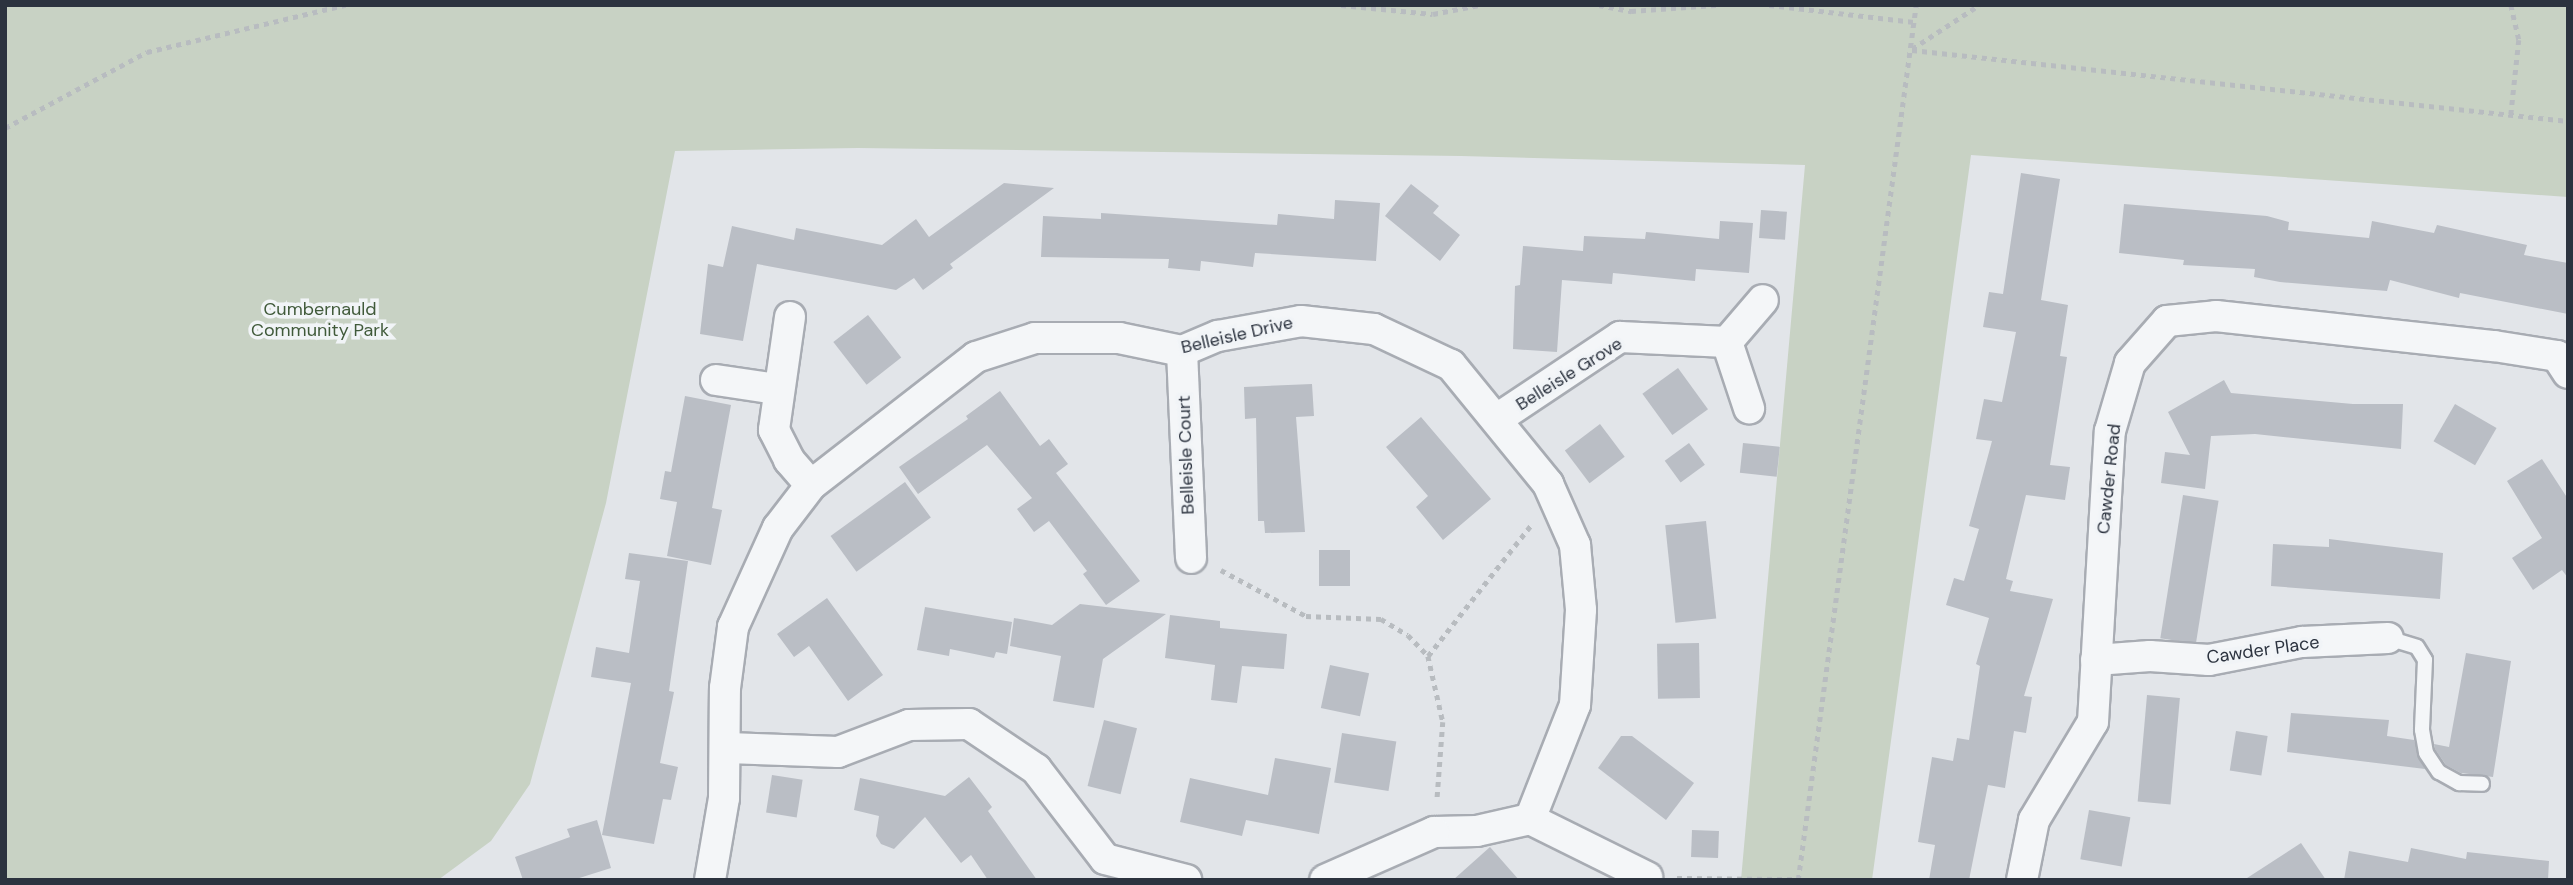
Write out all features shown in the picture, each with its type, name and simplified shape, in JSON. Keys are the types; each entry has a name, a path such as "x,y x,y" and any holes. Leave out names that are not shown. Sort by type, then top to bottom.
{"street":[{"path":"1749,408 1727,342 1763,300"},
{"name":"Cawder Road","path":"2022,880 2034,820 2093,722 2110,431 2130,363 2167,321 2216,316 2494,346 2557,356 2568,373"},
{"path":"790,317 774,430 789,460 811,485"},
{"name":"Belleisle Drive","path":"710,880 727,748 725,688 733,627 778,528 811,485 976,357 1035,338 1119,338 1182,352 1218,336 1301,321 1374,329 1451,365 1548,484 1575,545 1581,610 1575,705 1530,818"},
{"name":"Belleisle Grove","path":"1497,419 1620,337 1727,342"},
{"name":"Belleisle Court","path":"1182,352 1191,558"},
{"path":"716,380 778,389"},
{"name":"Cawder Place","path":"2096,660 2150,656 2209,660 2302,642 2388,638"},
{"path":"727,748 838,752 909,725 969,724 1036,769 1105,859 1186,880"},
{"path":"1325,880 1434,832 1477,831 1530,818 1647,877"}],"lane":[{"path":"2388,638 2417,647 2425,660 2422,730 2426,753 2439,772 2459,783 2482,784"}],"path":[{"path":"5,128 148,52 345,5"},
{"path":"1341,5 1433,14 1479,5"},
{"path":"1599,5 1631,11 1717,5"},
{"path":"1769,5 1914,22"},
{"path":"1647,877 1798,879 1916,5"},
{"path":"1912,50 1979,5"},
{"path":"2511,5 2519,40 2511,115"},
{"path":"1912,50 2568,121"},
{"path":"1428,656 1552,498"},
{"path":"1191,558 1228,572 1306,616 1381,620 1408,635 1428,656 1443,722 1434,832"}],"green space":[{"name":"Cumbernauld Community Park","path":"5,5 2568,5 2568,197 1971,155 1872,880 1741,880 1805,165 1461,156 858,148 675,151 606,503 530,784 491,841 438,880 5,880"}],"building":[{"path":"2021,173 2060,179 2041,300 2068,305 2060,356 2067,357 2050,465 2070,467 2065,500 2026,495 2006,579 2013,581 2010,591 2053,599 2024,696 2032,697 2026,733 2014,731 2005,788 1988,785 1969,880 1929,880 1935,845 1918,842 1932,757 1953,761 1957,738 1969,740 1980,666 1976,664 1989,618 1946,605 1954,578 1964,581 1979,529 1969,526 1992,441 1976,439 1984,399 2002,402 2016,332 1983,327 1989,292 2003,294"},
{"path":"1004,183 1054,188 950,264 953,268 923,290 914,278 896,290 757,264 743,341 700,334 708,264 723,267 732,226 794,240 796,228 882,245 916,219 929,237"},
{"path":"1411,184 1439,206 1433,213 1460,235 1440,261 1385,216"},
{"path":"1335,200 1380,203 1376,261 1255,253 1253,267 1201,261 1200,271 1168,268 1169,259 1041,257 1043,216 1101,219 1101,213 1277,225 1278,214 1334,219"},
{"path":"2124,204 2267,216 2289,222 2288,230 2369,238 2372,221 2434,233 2437,225 2527,245 2524,255 2568,263 2568,314 2460,293 2459,298 2390,280 2387,291 2280,282 2254,277 2255,269 2183,265 2184,260 2119,253"},
{"path":"1761,210 1787,212 1785,240 1759,238"},
{"path":"1720,221 1753,223 1749,273 1696,269 1695,281 1613,273 1612,284 1562,280 1557,352 1513,349 1515,286 1520,285 1523,246 1583,251 1584,236 1645,239 1646,232 1719,239"},
{"path":"868,315 901,358 867,385 833,342"},
{"path":"1678,368 1708,409 1672,435 1642,394"},
{"path":"2224,380 2231,393 2353,404 2403,404 2401,449 2255,434 2211,436 2205,489 2161,483 2165,452 2190,455 2168,412"},
{"path":"1312,384 1314,416 1296,417 1305,532 1265,533 1264,521 1258,521 1256,418 1245,419 1244,387"},
{"path":"1000,391 1040,446 1049,439 1068,464 1056,473 1140,581 1106,605 1083,574 1087,571 1049,521 1034,532 1017,509 1032,498 987,445 918,494 899,467 968,419 966,416"},
{"path":"685,396 731,405 712,508 722,510 711,565 667,556 677,502 660,499 665,471 671,472"},
{"path":"2455,404 2497,428 2475,465 2434,441"},
{"path":"1421,417 1491,499 1443,540 1416,507 1428,496 1386,447"},
{"path":"1600,424 1625,457 1590,483 1565,450"},
{"path":"1689,443 1705,465 1681,482 1665,461"},
{"path":"1743,443 1780,447 1777,477 1740,473"},
{"path":"2542,459 2568,499 2568,578 2562,570 2533,590 2512,558 2542,538 2507,481"},
{"path":"905,482 931,518 856,572 831,536"},
{"path":"2183,495 2219,501 2196,644 2160,638"},
{"path":"1706,521 1716,618 1675,623 1665,525"},
{"path":"2329,539 2443,553 2440,599 2271,586 2273,544 2329,547"},
{"path":"1319,550 1350,550 1350,586 1319,586"},
{"path":"629,553 688,561 669,691 674,692 660,763 678,767 671,800 663,799 654,844 602,835 631,683 591,677 596,647 629,653 640,581 625,579"},
{"path":"827,598 883,675 848,701 809,646 794,657 777,634"},
{"path":"1080,604 1166,614 1103,659 1094,708 1053,701 1061,656 1010,646 1014,618 1052,625"},
{"path":"925,607 1012,622 1007,654 996,652 994,658 950,649 949,656 917,650"},
{"path":"1170,615 1220,621 1220,628 1287,634 1284,669 1242,666 1237,703 1211,700 1215,665 1165,658"},
{"path":"1699,643 1700,698 1658,699 1657,644"},
{"path":"2466,653 2511,661 2493,777 2461,773 2446,765 2435,749 2434,744 2449,747"},
{"path":"1330,665 1369,673 1360,716 1321,708"},
{"path":"2147,695 2180,698 2171,804 2138,802"},
{"path":"2291,713 2389,720 2387,736 2414,740 2425,769 2287,752"},
{"path":"1104,720 1137,728 1121,794 1088,786"},
{"path":"2236,731 2268,736 2261,776 2230,771"},
{"path":"1342,733 1396,742 1389,791 1334,782"},
{"path":"1621,736 1632,736 1694,783 1666,820 1598,768"},
{"path":"1275,758 1331,768 1319,834 1246,820 1242,836 1180,822 1190,778 1268,795"},
{"path":"772,775 803,780 797,817 766,813"},
{"path":"969,777 992,807 988,811 1037,880 988,880 971,855 961,863 925,817 894,849 881,844 876,836 879,816 854,810 860,778 945,796"},
{"path":"2089,810 2130,817 2122,867 2080,859"},
{"path":"597,820 611,868 573,880 523,880 515,857 570,837 567,829"},
{"path":"1692,830 1719,831 1718,858 1691,857"},
{"path":"2301,843 2326,880 2244,880"},
{"path":"1490,847 1519,880 1453,880"},
{"path":"2411,848 2466,859 2467,852 2549,861 2548,880 2344,880 2349,851 2408,862"}]}
